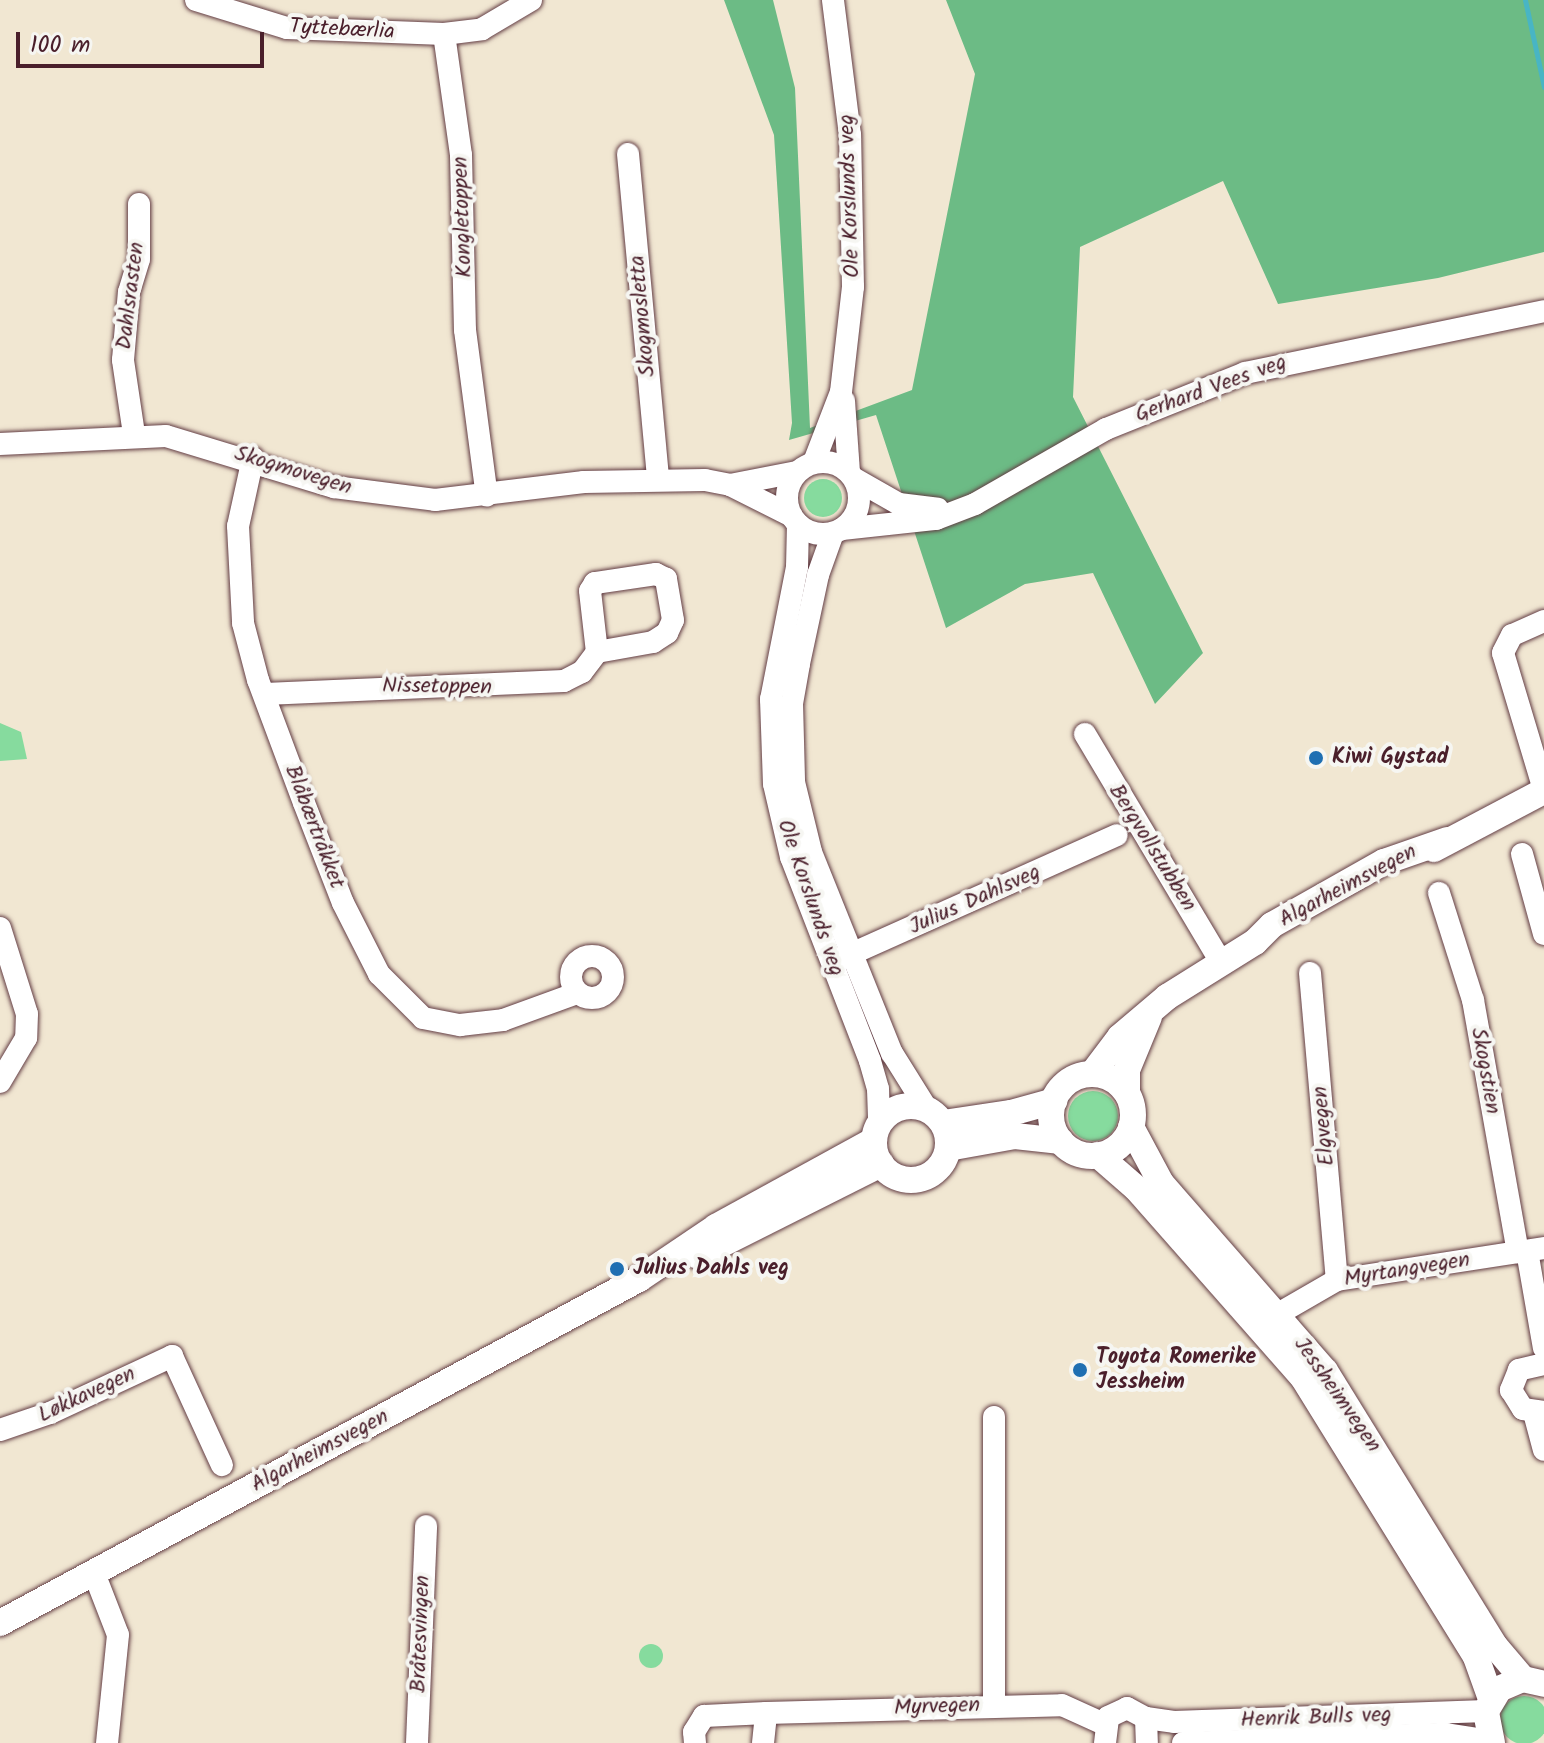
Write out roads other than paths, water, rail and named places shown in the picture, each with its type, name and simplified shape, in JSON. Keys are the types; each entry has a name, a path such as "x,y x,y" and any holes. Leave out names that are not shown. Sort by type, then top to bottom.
{"main road":[{"name":"Algarheimsvegen","path":"1092,1074 1120,1037 1221,962 1255,942 1278,937 1447,840 1544,790"},
{"path":"939,1127 943,1163 925,1178 901,1179 878,1143 898,1108 939,1127 1061,1141 1078,1153 1098,1155 1119,1146 1131,1127 1127,1070 1150,1014"},
{"path":"1061,1141 1052,1122 1054,1101 1065,1084 1092,1074 1118,1083 1127,1093"},
{"path":"939,1127 1054,1101"},
{"name":"Jessheimvegen","path":"1131,1127 1161,1183 1278,1314 1350,1409 1495,1646 1533,1682"},
{"name":"Algarheimsvegen","path":"0,1623 639,1279 716,1227 878,1143"},
{"name":"Jessheimvegen","path":"1098,1155 1136,1188 1302,1376 1476,1657 1488,1705 1491,1742"},
{"path":"1488,1705 1510,1682 1533,1682"}],"street":[{"name":"Tyttebærlia","path":"196,0 287,28 444,34"},
{"path":"444,34 482,29 531,0"},
{"name":"Ole Korslunds veg","path":"833,0 843,65 854,216 853,287 841,392 852,476"},
{"name":"Kongletoppen","path":"444,34 461,155 467,354 487,496"},
{"name":"Skogmosletta","path":"628,154 658,478"},
{"name":"Dahlsrasten","path":"134,434 123,360 129,292 139,259 139,204"},
{"name":"Gerhard Vees veg","path":"838,531 946,514 975,504 1106,429 1234,377 1310,356 1544,311"},
{"name":"Ole Korslunds veg","path":"805,467 841,392"},
{"name":"Skogmovegen","path":"0,444 134,434 193,441 253,458 334,487 387,496 487,496 658,478 730,485 805,467"},
{"name":"Blåbærtråkket","path":"253,458 238,526 243,623 265,694 343,903 379,974 400,1000 423,1018 471,1024 541,1010 577,993"},
{"path":"852,476 859,506 838,531 814,533 795,520 786,498 805,467 833,462 899,504 946,514"},
{"name":"Skogmovegen","path":"730,485 795,520"},
{"name":"Ole Korslunds veg","path":"795,520 797,567 771,699 771,755 791,857 878,1089 878,1143"},
{"name":"Ole Korslunds veg","path":"838,531 818,575 799,664 792,739 801,817 852,954 903,1077 939,1127"},
{"path":"1544,621 1512,635 1503,653 1544,790"},
{"name":"Nissetoppen","path":"265,694 370,686 533,687 582,672 597,652"},
{"name":"Bergvollstubben","path":"1085,734 1221,962"},
{"name":"Julius Dahlsveg","path":"831,962 1117,835"},
{"path":"1522,854 1544,934"},
{"name":"Skogstien","path":"1439,893 1473,1000 1530,1250 1544,1348"},
{"path":"0,928 27,1014 26,1038 0,1082"},
{"name":"Elgvegen","path":"1310,973 1337,1280"},
{"name":"Myrtangvegen","path":"1278,1314 1337,1280 1530,1250"},
{"name":"Løkkavegen","path":"0,1430 50,1413 172,1356 222,1465"},
{"path":"1544,1364 1527,1365 1513,1379 1515,1401 1539,1412 1544,1450"},
{"path":"994,1417 994,1705"},
{"name":"Bråtesvingen","path":"417,1743 426,1526"},
{"path":"94,1573 118,1635 107,1743"},
{"name":"Myrvegen","path":"695,1743 694,1732 704,1716 994,1705 1062,1705 1105,1733"},
{"name":"Henrik Bulls veg","path":"1105,1733 1113,1712 1127,1708 1146,1718 1174,1722 1488,1705"},
{"path":"763,1743 766,1713"},
{"path":"1146,1718 1147,1743"},
{"name":"Henrik Bulls veg","path":"1183,1743 1446,1734 1491,1742"}],"waterway":[{"path":"1525,0 1544,87"}],"place":[{"name":"Kiwi Gystad","path":"1316,758"},
{"name":"Julius Dahls veg","path":"617,1269"},
{"name":"Toyota Romerike Jessheim","path":"1080,1370"}]}
